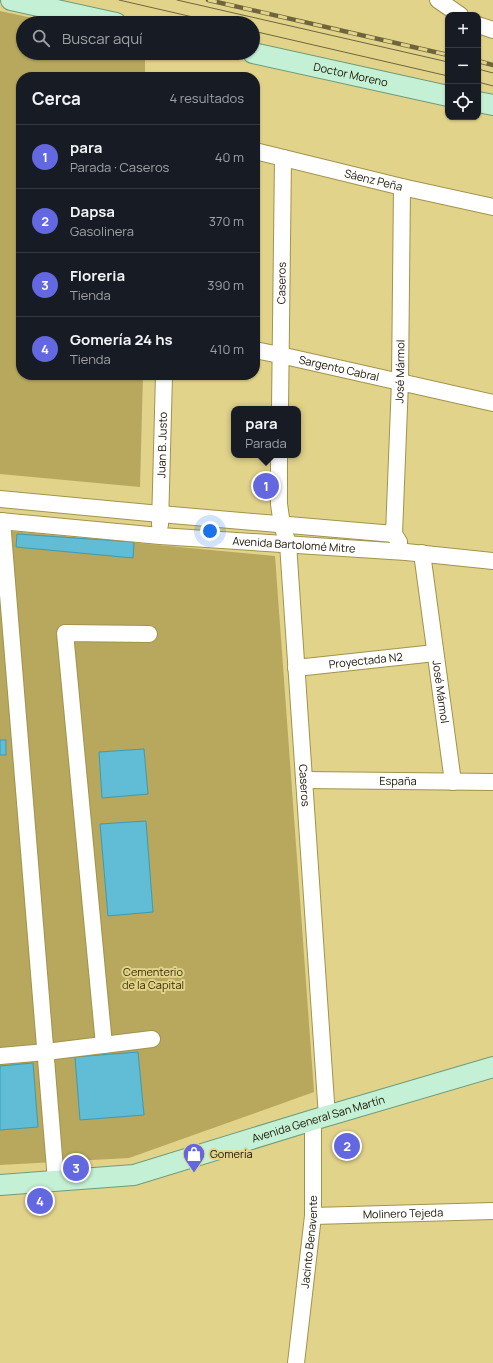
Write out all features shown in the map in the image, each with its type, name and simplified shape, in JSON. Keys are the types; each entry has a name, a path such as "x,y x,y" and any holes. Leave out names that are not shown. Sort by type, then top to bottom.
{"main road":[{"path":"11,0 84,16"},
{"name":"Doctor Moreno","path":"260,55 445,95"},
{"path":"481,103 493,106"},
{"name":"Avenida General San Martín","path":"0,1185 134,1175 493,1067"}],"street":[{"path":"438,0 456,12"},
{"path":"481,25 493,30"},
{"name":"Sáenz Peña","path":"260,152 402,187 493,207"},
{"name":"Caseros","path":"280,406 283,158"},
{"name":"José Mármol","path":"402,187 400,382 394,534 414,553 435,653 453,782"},
{"name":"Sargento Cabral","path":"260,351 493,403"},
{"name":"Juan B. Justo","path":"160,536 164,380"},
{"name":"Caseros","path":"279,458 279,504 282,525 288,544 304,780 320,1118"},
{"name":"Avenida Bartolomé Mitre","path":"0,498 160,514 394,534"},
{"path":"1,521 56,1182"},
{"name":"Avenida Bartolomé Mitre","path":"1,521 160,536 414,553 493,561"},
{"path":"104,1045 65,633 149,634"},
{"name":"Proyectada N2","path":"296,668 435,653"},
{"name":"España","path":"304,780 493,782"},
{"path":"0,1056 152,1039"},
{"name":"Jacinto Benavente","path":"296,1363 313,1216 320,1118"},
{"name":"Molinero Tejeda","path":"313,1216 493,1211"}],"green space":[{"path":"0,11 23,16 16,16 16,60 145,60 145,72 16,72 16,380 143,380 140,487 0,474"},
{"name":"Cementerio de la Capital","path":"0,530 275,556 314,1092 129,1158 0,1165"}],"building":[{"path":"17,534 134,542 133,558 16,547"},
{"path":"0,740 6,740 6,755 0,755"},
{"path":"144,749 148,794 102,798 99,752"},
{"path":"146,821 153,912 108,916 100,824"},
{"path":"138,1052 144,1115 80,1120 75,1057"},
{"path":"33,1063 38,1127 0,1130 0,1066"}],"tram line":[{"path":"119,0 189,16"},
{"path":"177,0 247,16"},
{"path":"260,19 445,61"},
{"path":"260,33 445,75"},
{"path":"481,70 493,73"},
{"path":"481,83 493,86"}],"railway":[{"path":"208,0 445,54"},
{"path":"481,62 493,65"}],"place":[{"name":"para","path":"266,486"},
{"name":"Dapsa","path":"347,1146"},
{"name":"Floreria","path":"76,1168"},
{"name":"Gomería","path":"194,1174"},
{"name":"Gomería 24 hs","path":"40,1201"}]}
